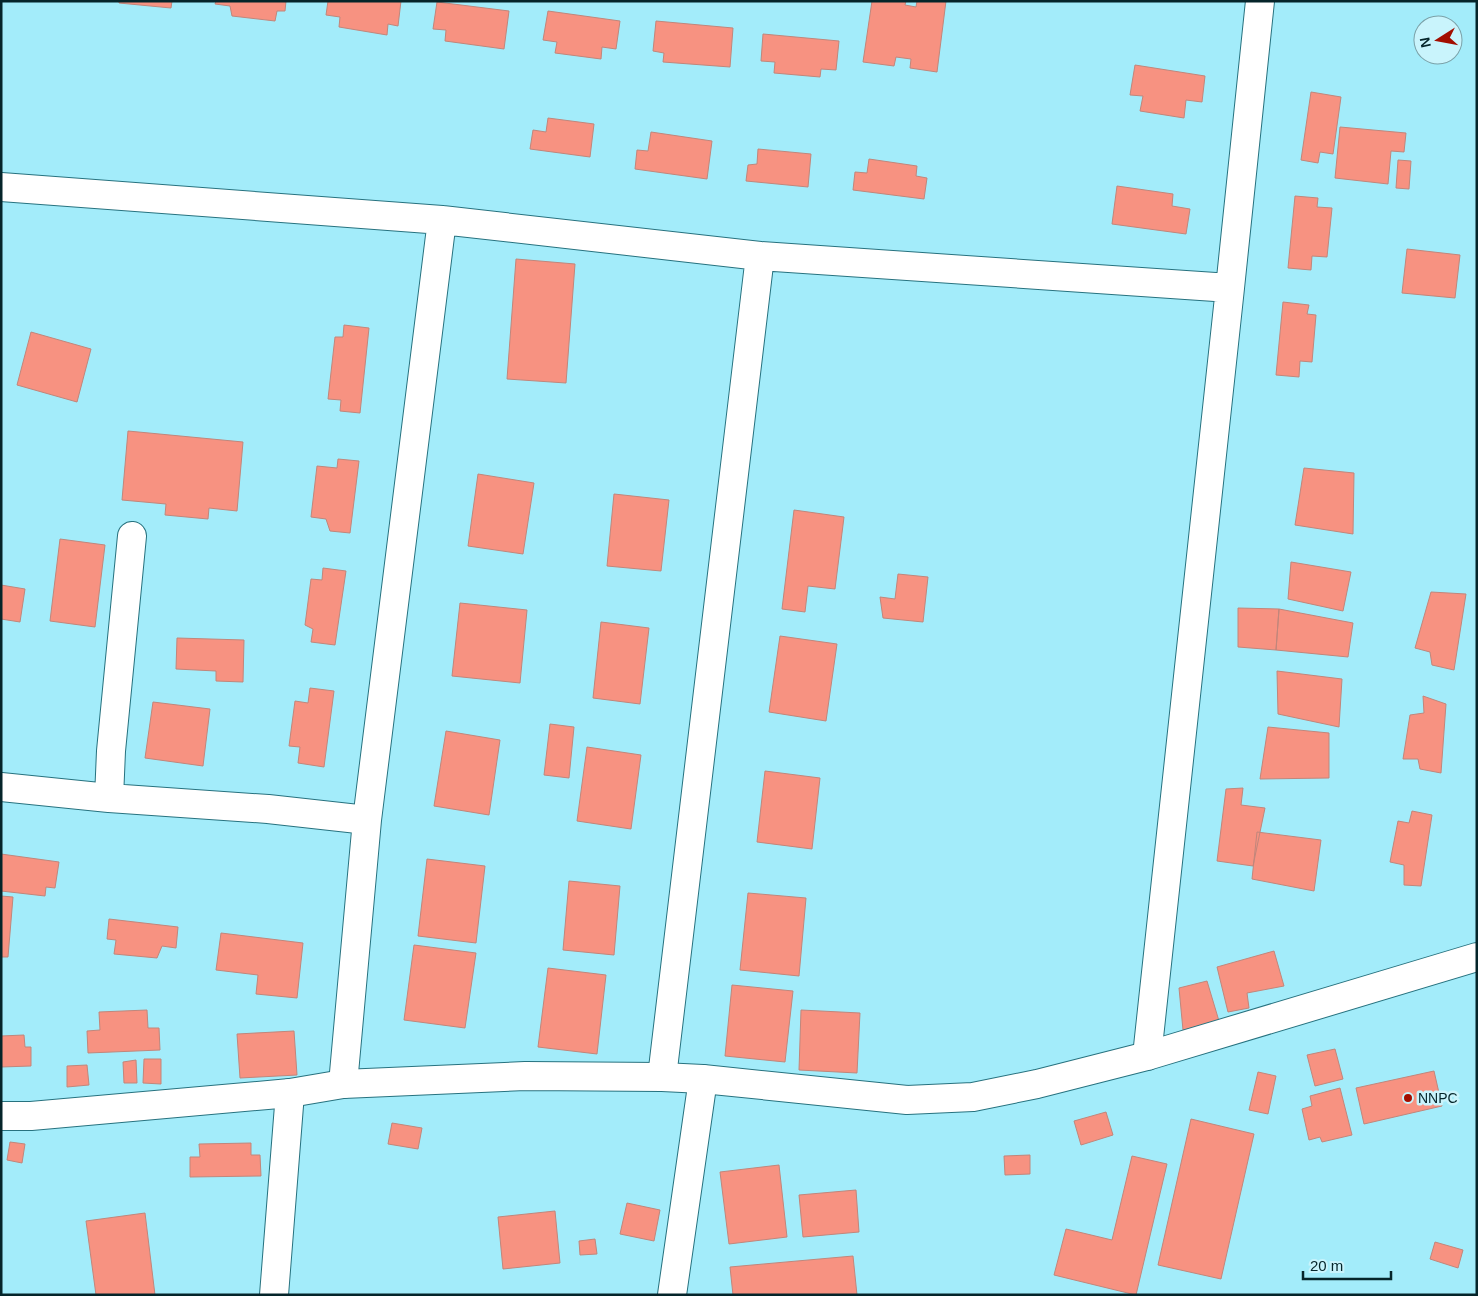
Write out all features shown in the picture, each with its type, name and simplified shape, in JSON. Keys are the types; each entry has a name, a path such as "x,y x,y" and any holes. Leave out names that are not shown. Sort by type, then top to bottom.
{"street":[{"path":"1146,1056 1260,1"},
{"path":"1,187 442,220 760,256 1230,288"},
{"path":"343,1084 366,820 442,220"},
{"path":"662,1077 760,256"},
{"path":"108,798 132,536"},
{"path":"1,787 108,798 268,809 366,820"},
{"path":"1,1116 31,1116 290,1093 343,1084 525,1076 704,1079 907,1100 973,1097 1037,1084 1146,1056 1477,957"},
{"path":"672,1295 704,1079"},
{"path":"274,1295 290,1093"}],"building":[{"path":"119,1 172,1 171,8 119,3"},
{"path":"216,1 286,1 285,11 277,11 275,21 232,16 230,6 215,4"},
{"path":"328,1 401,1 398,26 388,24 387,35 339,27 340,17 326,15"},
{"path":"872,1 906,1 905,5 916,7 917,1 946,1 937,72 910,68 911,59 896,57 894,66 863,62"},
{"path":"437,2 509,11 504,49 445,41 446,30 433,29"},
{"path":"548,11 620,21 616,49 602,47 601,59 555,53 557,42 543,40"},
{"path":"656,21 733,28 730,67 663,62 664,53 653,51"},
{"path":"763,34 839,41 836,70 821,69 820,77 774,73 775,62 761,61"},
{"path":"1135,65 1205,76 1202,102 1186,100 1184,118 1140,111 1143,96 1130,95"},
{"path":"1311,92 1341,97 1333,154 1320,152 1318,163 1301,160"},
{"path":"548,118 594,124 590,157 530,149 533,130 546,132"},
{"path":"1340,127 1406,133 1404,152 1391,151 1388,184 1335,178"},
{"path":"651,132 712,141 707,179 635,169 637,150 648,151"},
{"path":"758,149 811,154 808,187 746,181 748,165 757,164"},
{"path":"869,159 917,166 916,176 927,178 924,199 853,190 855,172 867,173"},
{"path":"1398,160 1411,161 1409,189 1396,188"},
{"path":"1117,186 1173,194 1172,206 1190,209 1186,234 1112,224"},
{"path":"1295,196 1318,198 1317,207 1332,208 1327,257 1312,256 1311,270 1288,268"},
{"path":"1407,249 1460,255 1455,298 1402,293"},
{"path":"516,259 575,264 566,383 507,379"},
{"path":"1283,302 1309,305 1307,314 1316,315 1312,362 1300,361 1299,377 1276,375"},
{"path":"344,325 369,328 360,413 340,411 341,400 328,399 335,337 343,337"},
{"path":"31,332 91,349 77,402 17,385"},
{"path":"128,431 243,442 237,511 209,508 208,519 165,515 166,504 122,500"},
{"path":"338,459 359,461 350,533 330,531 326,519 311,517 317,466 337,468"},
{"path":"1304,468 1354,473 1353,534 1295,525"},
{"path":"478,474 534,483 523,554 468,546"},
{"path":"614,494 669,500 661,571 607,566"},
{"path":"794,510 844,517 835,589 808,586 805,612 782,609"},
{"path":"60,539 105,545 95,627 50,621"},
{"path":"1291,562 1351,572 1343,611 1288,599"},
{"path":"323,568 346,571 335,645 311,642 313,629 305,625 311,579 322,580"},
{"path":"898,574 928,577 923,622 883,618 880,597 895,599"},
{"path":"1,585 25,589 20,622 1,619"},
{"path":"1431,592 1466,594 1454,670 1432,665 1430,652 1415,648"},
{"path":"460,603 527,610 520,683 452,676"},
{"path":"1238,608 1279,609 1276,650 1238,647"},
{"path":"1279,609 1353,623 1348,657 1276,650"},
{"path":"601,622 649,628 640,704 593,698"},
{"path":"780,636 837,644 826,721 769,712"},
{"path":"177,638 244,640 243,682 216,681 216,671 176,669"},
{"path":"1277,671 1342,679 1339,727 1278,714"},
{"path":"310,688 334,691 324,767 298,763 300,747 289,746 295,701 308,703"},
{"path":"1423,696 1446,704 1441,773 1420,769 1418,759 1403,759 1410,715 1424,713"},
{"path":"153,702 210,709 203,766 145,758"},
{"path":"550,724 574,727 569,778 544,775"},
{"path":"1268,727 1329,733 1329,778 1260,779"},
{"path":"446,731 500,740 489,815 434,806"},
{"path":"587,747 641,755 631,829 577,821"},
{"path":"765,771 820,778 812,849 757,842"},
{"path":"1243,788 1241,805 1265,808 1253,866 1217,861 1226,789"},
{"path":"1412,811 1432,815 1421,886 1404,885 1404,865 1390,862 1398,821 1409,823"},
{"path":"1257,832 1321,840 1314,891 1252,879"},
{"path":"1,854 59,862 55,888 46,887 45,896 1,891"},
{"path":"427,859 485,866 476,943 418,936"},
{"path":"569,881 620,886 614,955 563,950"},
{"path":"748,893 806,898 799,976 740,970"},
{"path":"1,896 13,897 8,957 1,957"},
{"path":"109,919 178,927 176,948 162,946 157,958 114,954 116,940 107,939"},
{"path":"221,933 303,943 297,998 256,994 258,975 216,970"},
{"path":"414,945 476,953 465,1028 404,1020"},
{"path":"1274,951 1284,986 1247,993 1249,1008 1228,1012 1217,967"},
{"path":"548,968 606,975 597,1054 538,1047"},
{"path":"1207,981 1219,1021 1183,1030 1179,988"},
{"path":"732,985 793,991 785,1062 725,1056"},
{"path":"147,1010 148,1028 159,1028 160,1050 88,1053 87,1031 100,1030 99,1012"},
{"path":"801,1010 860,1013 857,1073 799,1070"},
{"path":"294,1031 297,1075 240,1078 237,1034"},
{"path":"24,1035 25,1047 31,1047 31,1066 1,1067 1,1036"},
{"path":"1335,1049 1343,1079 1315,1086 1307,1055"},
{"path":"144,1059 161,1059 161,1084 143,1083"},
{"path":"136,1060 137,1083 124,1083 123,1062"},
{"path":"87,1065 89,1085 67,1087 67,1066"},
{"path":"1434,1071 1442,1106 1364,1124 1356,1088"},
{"path":"1258,1072 1276,1076 1268,1114 1249,1110"},
{"path":"1340,1088 1352,1135 1322,1142 1320,1137 1309,1140 1302,1109 1312,1106 1310,1096"},
{"path":"1106,1112 1113,1135 1081,1145 1074,1121"},
{"path":"1191,1119 1254,1134 1221,1279 1158,1265"},
{"path":"392,1123 422,1128 418,1149 388,1144"},
{"path":"10,1142 25,1144 22,1163 7,1160"},
{"path":"251,1143 251,1155 260,1155 261,1176 190,1177 190,1157 200,1157 199,1144"},
{"path":"1030,1155 1030,1174 1005,1175 1004,1156"},
{"path":"1132,1156 1167,1164 1136,1295 1054,1275 1066,1229 1112,1240"},
{"path":"779,1165 787,1237 729,1244 720,1172"},
{"path":"856,1190 859,1232 803,1237 799,1195"},
{"path":"627,1203 660,1210 654,1241 620,1234"},
{"path":"555,1211 560,1263 503,1269 498,1217"},
{"path":"145,1213 155,1295 96,1295 86,1221"},
{"path":"595,1239 597,1254 580,1255 579,1241"},
{"path":"1435,1242 1463,1250 1458,1268 1430,1259"},
{"path":"853,1256 857,1295 733,1295 730,1267"}],"place":[{"name":"NNPC","path":"1408,1098"}]}
